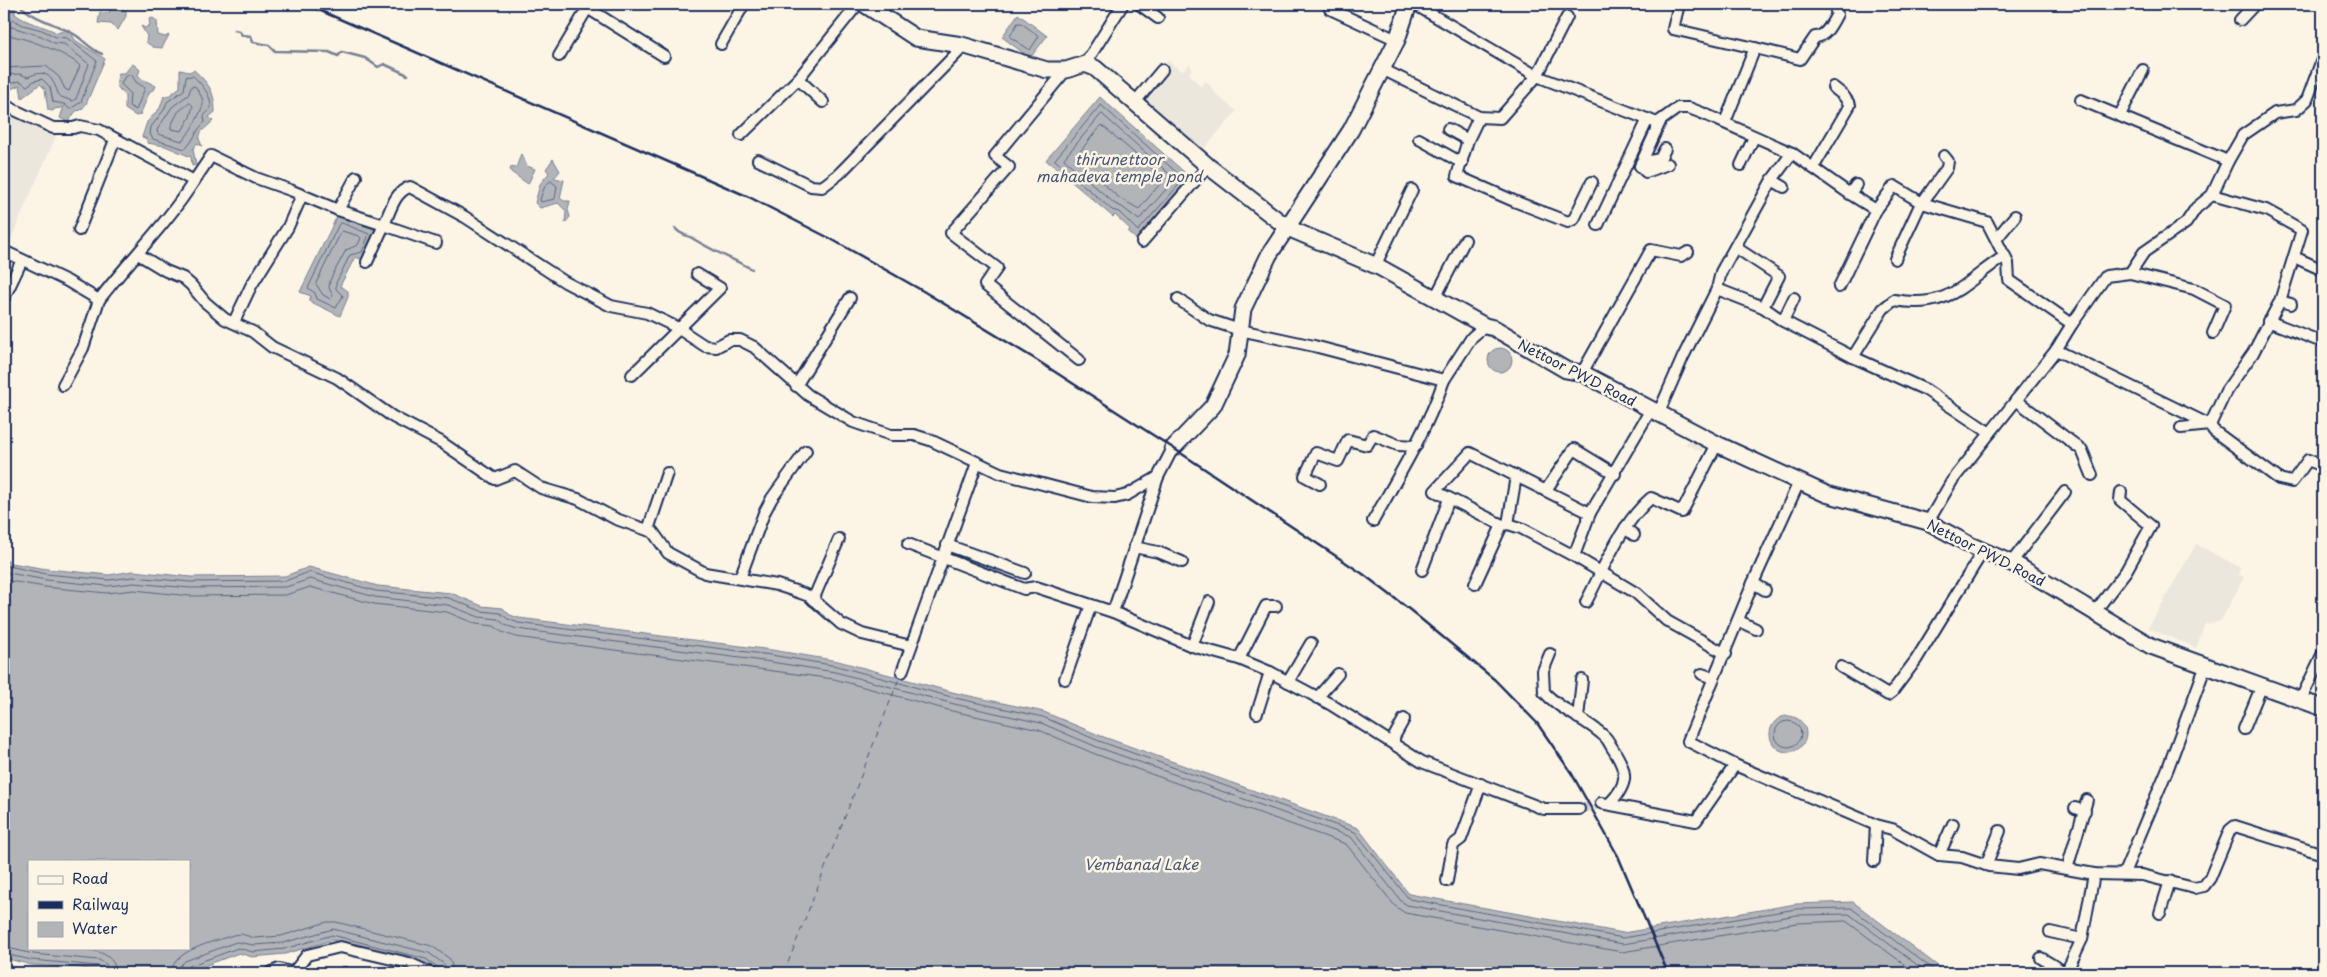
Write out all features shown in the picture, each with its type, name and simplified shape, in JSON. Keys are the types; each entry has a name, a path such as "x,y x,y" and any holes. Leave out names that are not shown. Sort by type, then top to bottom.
{"street":[{"path":"721,44 744,4"},
{"path":"740,135 798,79 858,4"},
{"path":"864,4 916,38 964,46 1047,70 1066,70 1085,64 1123,4"},
{"path":"1139,4 1158,18"},
{"path":"1113,612 1158,477 1173,448 1213,406 1237,355 1243,310 1269,255 1351,130 1397,40 1409,4"},
{"path":"1414,4 1537,76 1660,122"},
{"path":"1679,4 1673,29 1800,59 1815,37 1819,37 1827,30 1836,14 1834,4"},
{"path":"2240,20 2255,4"},
{"path":"558,56 584,7 664,56"},
{"path":"1330,9 1397,40"},
{"path":"1382,69 1479,117 1500,118 1537,76 1567,17"},
{"path":"758,160 811,186 822,187 839,174 964,46"},
{"path":"1725,122 1755,48"},
{"path":"2130,273 2144,252 2186,223 2196,208 2212,195 2228,160 2243,135 2275,113 2296,110 2307,100 2323,57"},
{"name":"Nettoor PWD Road","path":"1085,64 1095,68 1208,166 1288,228 1375,266 1485,326 1494,328 1566,370 1582,373 1654,412 1799,482 1826,494 1928,522 1983,551 2011,563 2151,646 2323,708"},
{"path":"1066,70 995,156 1010,167 951,233 998,268 985,285 1080,360"},
{"path":"1135,102 1162,70"},
{"path":"2120,116 2143,70"},
{"path":"798,79 823,102"},
{"path":"1813,168 1850,104 1833,87"},
{"path":"2081,100 2228,160"},
{"path":"4,105 54,128 80,126 99,130 194,181"},
{"path":"1668,164 1646,172 1640,166 1660,122 1674,110 1683,107 1725,122 1792,153 1876,210"},
{"path":"1479,117 1468,140 1457,176 1568,222 1574,220 1592,182"},
{"path":"1598,225 1648,119"},
{"path":"1448,129 1468,140"},
{"path":"1741,165 1754,137"},
{"path":"1419,139 1462,163"},
{"path":"79,230 115,140"},
{"path":"1641,163 1660,159 1665,149"},
{"path":"1574,556 1590,513 1654,412 1717,289 1721,272 1772,180 1792,153"},
{"path":"63,385 83,348 99,300 129,261 138,254 170,217 211,156 256,178 338,210 436,243"},
{"path":"1895,259 1921,203 1946,168 1948,161 1944,156"},
{"path":"1142,242 1208,166"},
{"path":"338,210 356,177"},
{"path":"1772,180 1784,187"},
{"path":"1850,194 1856,185"},
{"path":"1840,287 1876,210 1894,186 1921,203 1987,222 2005,256 2009,270 2009,280 2072,324"},
{"path":"367,262 398,194 403,189 410,187 465,216 586,294 611,306 648,314 678,328 705,346 716,347 729,340 740,340 754,347 808,396 853,422 891,435 914,435 930,440 977,463 1025,480 1092,497 1115,498 1127,494 1158,477"},
{"path":"1375,266 1412,190"},
{"path":"234,322 251,286 288,227 302,195"},
{"path":"2210,425 2226,391 2253,353 2280,301 2302,230 2266,210 2212,195"},
{"path":"1997,238 2015,216"},
{"path":"1435,298 1465,240"},
{"path":"1735,247 1779,276 1763,306"},
{"path":"1582,373 1651,250 1681,256 1688,252"},
{"path":"4,252 67,281 99,300"},
{"path":"138,254 166,271 183,278 211,308 225,319 253,332 272,347 337,378 393,417 441,442 495,479 515,472 541,488 578,499 616,519 653,532 668,553 679,557 705,573 777,585 808,596 841,624 862,634 911,646"},
{"path":"1853,357 1883,309 1894,300 1934,302 1946,298 2005,256"},
{"path":"2294,257 2323,270"},
{"path":"4,298 22,260"},
{"path":"1928,522 1952,481 2056,350 2106,276 2130,273 2194,289 2225,305 2213,333"},
{"path":"632,375 720,288 697,274"},
{"path":"1717,289 1763,306 1783,321 1853,357 1926,390 1990,433"},
{"path":"796,386 850,298"},
{"path":"1783,321 1794,298"},
{"path":"1178,299 1209,320 1240,330 1314,346 1444,380"},
{"path":"2280,301 2291,304"},
{"path":"2268,321 2317,340"},
{"path":"1373,521 1416,446 1436,403 1444,380 1472,337 1485,326"},
{"path":"2056,350 2210,425 2214,431 2279,479 2292,482 2308,460 2323,466"},
{"path":"2016,400 2082,450 2092,475"},
{"path":"2181,428 2210,425"},
{"path":"1320,484 1305,476 1316,452 1338,461 1348,440 1367,445 1373,435 1398,445 1416,446"},
{"path":"1586,602 1625,528 1642,506 1651,498 1682,512 1718,444"},
{"path":"1546,490 1574,449 1615,474"},
{"path":"740,578 772,498 806,451"},
{"path":"1590,513 1470,453 1435,491 1574,556 1636,593 1667,621 1726,654"},
{"path":"902,672 977,463"},
{"path":"648,530 667,474"},
{"path":"1475,584 1505,524 1516,476"},
{"path":"1799,482 1754,583 1726,654 1713,678 1688,741 1735,765 1876,825 1892,829 1939,855 1962,857 1986,865 2018,869 2039,864 2094,874 2124,874 2170,881 2194,888 2204,886 2210,878 2230,830 2235,826 2323,854"},
{"path":"2011,563 2065,492"},
{"path":"2094,613 2126,571 2151,526 2120,500 2121,492"},
{"path":"1422,570 1449,499"},
{"path":"1625,528 1634,535"},
{"path":"813,600 839,539"},
{"path":"908,544 1024,589 1036,587 1113,612 1192,646 1239,659 1270,672 1317,698 1422,762 1544,809 1579,809"},
{"path":"947,544 1025,573"},
{"path":"1134,547 1158,552 1182,562"},
{"path":"1841,667 1881,692 1888,695 1892,692 1916,660 1983,551"},
{"path":"1754,583 1765,590"},
{"path":"1192,646 1209,602"},
{"path":"1065,680 1091,605"},
{"path":"1239,659 1266,606 1276,606"},
{"path":"1739,621 1756,629"},
{"path":"1288,682 1311,643"},
{"path":"2301,699 2323,653"},
{"path":"1550,654 1543,671 1544,692 1562,709 1605,737 1621,762 1625,775 1621,792 1605,803 1696,821 1735,765"},
{"path":"2124,874 2168,768 2206,665"},
{"path":"1257,713 1270,672"},
{"path":"1317,698 1338,674"},
{"path":"1702,674 1713,678"},
{"path":"1578,718 1582,680"},
{"path":"2244,729 2262,685"},
{"path":"1394,744 1394,737 1404,719"},
{"path":"1447,881 1453,845 1461,839 1481,784"},
{"path":"2067,869 2080,810 2087,800"},
{"path":"1939,855 1953,824"},
{"path":"1874,861 1876,825"},
{"path":"1986,865 2000,831"},
{"path":"2041,958 2066,973 2082,939 2094,874"},
{"path":"2160,913 2170,881"},
{"path":"2050,932 2082,939"},
{"path":"270,973 279,969 293,973 307,955 340,947 409,963 431,973"}],"shaded area":[{"path":"1168,61 1182,71 1190,64 1192,69 1189,73 1200,86 1206,81 1218,96 1237,111 1201,152 1131,102"},
{"path":"4,115 15,115 57,134 10,241 4,238"},
{"path":"1692,436 1708,443 1701,452 1686,444"},
{"path":"2196,544 2241,568 2238,574 2244,577 2221,621 2205,624 2196,648 2148,628"}],"water":[{"path":"10,4 15,4 15,14 25,20 57,33 69,29 75,40 105,59 86,104 81,110 76,111 68,122 60,118 64,106 53,111 48,110 45,89 40,84 22,98 20,85 11,89 4,86 4,19 9,12"},
{"path":"111,4 121,6 126,11 126,16 118,30 111,24 98,23 100,12 109,13"},
{"path":"1018,14 1047,36 1030,58 1002,37"},
{"path":"153,18 157,21 158,35 165,37 169,35 162,48 153,47 146,42 147,36 141,26 145,28 150,25 149,19"},
{"path":"132,64 140,70 138,75 140,78 156,86 154,90 150,91 140,115 136,116 125,109 125,95 117,83 119,73 125,73"},
{"path":"180,70 189,72 194,70 207,83 215,105 215,112 209,117 213,121 201,132 199,139 202,146 197,143 193,149 196,165 192,166 191,157 165,146 147,143 147,139 142,137 147,122 160,108 164,96 170,95 180,87"},
{"name":"thirunettoor mahadeva temple pond","path":"1100,97 1192,179 1137,240 1128,232 1130,229 1115,215 1113,217 1046,160"},
{"path":"521,154 527,166 535,169 528,184 511,172 510,167 516,168"},
{"path":"553,159 560,171 554,178 564,180 560,198 564,201 570,201 568,210 570,217 565,223 566,211 558,203 540,208 535,203 540,184 549,173 546,169"},
{"path":"337,216 377,230 364,260 355,257 340,286 348,291 348,297 340,316 309,301 311,296 300,292"},
{"path":"1500,348 1509,351 1512,360 1509,369 1500,372 1491,369 1488,360 1491,351"},
{"name":"Vembanad Lake","path":"4,559 11,563 47,569 109,575 133,571 191,577 285,576 309,567 378,586 451,593 482,606 503,608 510,615 519,618 772,650 838,661 956,693 1044,712 1101,736 1358,828 1409,894 1623,933 1796,904 1853,902 1947,973 438,973 425,963 332,940 285,954 252,957 239,953 185,973 112,973 81,968 32,965 4,958"},
{"path":"1788,716 1795,717 1801,721 1805,727 1805,741 1801,747 1795,751 1788,752 1781,751 1775,747 1771,741 1770,734 1771,727 1775,721 1781,717"}],"waterway":[{"path":"19,4 31,14 77,36 102,54"},
{"path":"234,30 239,31 242,35 251,36 253,42 269,45 275,51 329,52 338,56 342,52 365,58 378,67 384,64 408,75"},
{"path":"675,228 681,234 752,269"}],"ferry route":[{"path":"784,973 900,676"}],"tunnel":[{"path":"1579,809 1601,803"}],"railway":[{"path":"305,4 749,197 831,239 923,291 1035,359 1363,574 1495,680 1537,723 1572,774 1618,856 1668,973"}]}
